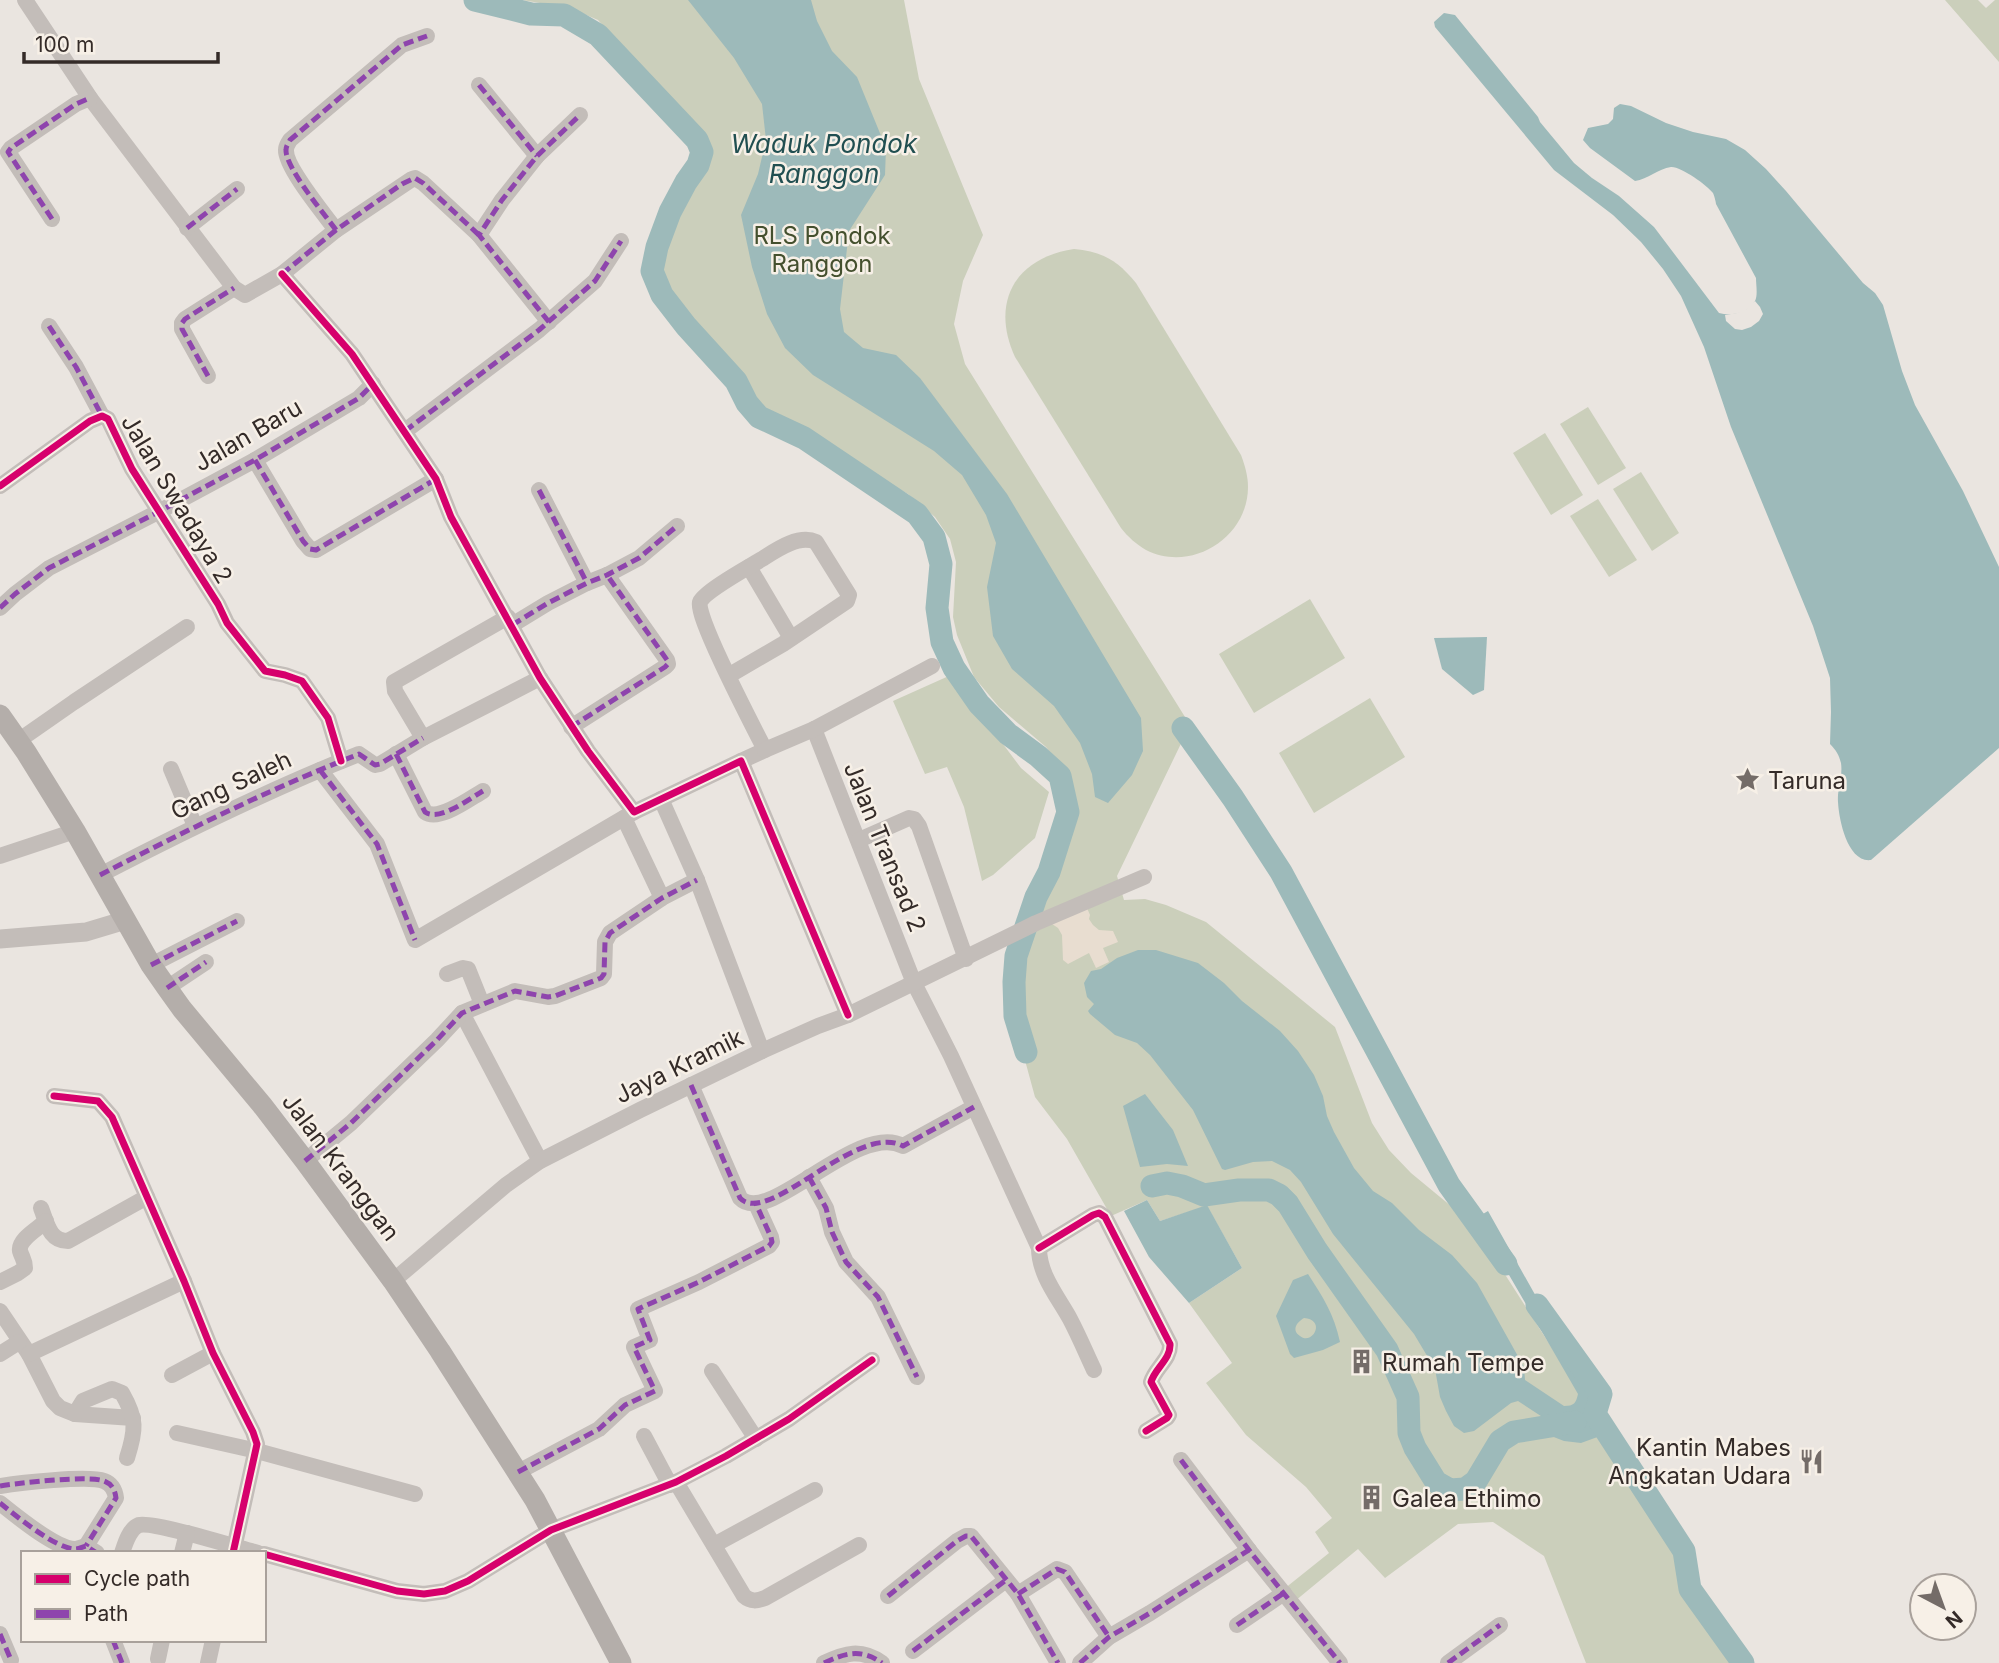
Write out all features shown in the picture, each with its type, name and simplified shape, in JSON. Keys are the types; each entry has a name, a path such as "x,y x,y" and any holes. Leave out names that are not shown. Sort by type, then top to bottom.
{"main road":[{"name":"Jalan Kranggan","path":"0,715 75,831 151,965 182,1009 305,1161 393,1281 518,1472 621,1663"}],"street":[{"path":"25,0 90,98 234,288 246,295 282,274 336,230 402,184 415,178 479,235 549,322"},
{"path":"336,230 310,196 287,158 286,148 290,140 402,45 427,36"},
{"path":"479,85 537,156"},
{"path":"52,219 8,152 76,104 90,98"},
{"path":"479,235 502,200 537,156 580,114"},
{"path":"187,228 237,189"},
{"path":"405,431 549,322 595,282 621,241"},
{"path":"282,274 352,354 436,480 451,517 540,678 629,815 662,898"},
{"path":"208,376 182,329 182,323 234,288"},
{"path":"50,326 103,416"},
{"name":"Jalan Baru","path":"0,608 15,593 49,568 255,460 359,398 373,384"},
{"name":"Jalan Swadaya 2","path":"0,486 90,421 103,416 108,419 132,470 218,604 227,623 265,671 302,681 328,718 341,761"},
{"path":"255,460 303,541 310,549 316,550 436,480"},
{"path":"539,490 587,583"},
{"path":"423,738 395,691 394,682 639,558 677,526"},
{"path":"728,676 847,601 849,594 816,542 797,540 749,567 703,598 698,607 728,676 765,750"},
{"path":"749,567 791,638"},
{"path":"571,727 668,664 607,575"},
{"path":"18,741 187,626"},
{"path":"629,815 814,729 932,666"},
{"path":"320,770 359,754 375,765 540,678"},
{"name":"Jalan Transad 2","path":"814,729 915,983 1039,1248 1043,1270 1094,1370"},
{"path":"396,754 429,816 446,812 484,791"},
{"path":"741,761 848,1015"},
{"path":"171,769 195,826"},
{"name":"Gang Saleh","path":"100,875 195,826 320,770 377,844 415,940 629,815"},
{"path":"661,799 697,880 762,1051"},
{"path":"859,840 909,818 914,819 919,826 966,959"},
{"path":"0,856 75,831"},
{"name":"Jaya Kramik","path":"393,1281 506,1185 540,1161 762,1051 848,1015 1036,923 1144,877"},
{"path":"305,1161 351,1123 462,1013 515,991 555,996 601,978 604,974 605,942 610,933 662,898 697,880"},
{"path":"0,940 86,932 126,920"},
{"path":"151,965 237,921"},
{"path":"167,988 206,962"},
{"path":"447,974 463,968 468,969 482,1004"},
{"path":"462,1013 540,1161"},
{"path":"691,1085 740,1198 748,1204 776,1198 844,1156 879,1142 893,1141 904,1146 974,1107"},
{"path":"54,1096 98,1101 112,1116 213,1353 253,1432 257,1451 234,1550 187,1533 138,1525 130,1533 123,1551"},
{"path":"809,1177 825,1208 832,1232 846,1262 878,1297 917,1377"},
{"path":"0,1282 24,1268 21,1241 44,1215 53,1237 68,1241 147,1198"},
{"path":"518,1472 598,1429 625,1405 655,1391 634,1347 650,1340 638,1309 699,1282 769,1246 771,1237 756,1204"},
{"path":"1039,1248 1093,1215 1098,1213 1105,1217 1170,1345 1170,1354 1155,1372 1151,1382 1169,1415 1146,1431"},
{"path":"0,1354 24,1348 184,1281"},
{"path":"0,1311 24,1348 52,1401 60,1408 75,1414 133,1418"},
{"path":"172,1375 213,1353"},
{"path":"266,1556 397,1591 436,1594 468,1581 551,1530 673,1484 756,1440 834,1389 872,1360"},
{"path":"712,1371 756,1440"},
{"path":"75,1414 83,1401 112,1389 122,1393 133,1418 134,1436 127,1458"},
{"path":"177,1433 257,1451 415,1494"},
{"path":"644,1436 747,1599 757,1601 859,1545"},
{"path":"1181,1460 1340,1663"},
{"path":"0,1486 96,1479 111,1485 116,1497 91,1550 60,1545 0,1503"},
{"path":"714,1545 815,1490"},
{"path":"182,1551 187,1533"},
{"path":"888,1596 957,1541 966,1536 975,1539 1018,1594 1059,1663"},
{"path":"1080,1663 1109,1637 1150,1614 1249,1550"},
{"path":"1018,1594 1057,1569 1065,1572 1109,1637"},
{"path":"912,1651 1006,1580"},
{"path":"1237,1625 1284,1593"},
{"path":"1448,1663 1500,1625"},
{"path":"0,1634 11,1660"},
{"path":"114,1642 122,1663"},
{"path":"158,1659 162,1642"},
{"path":"208,1663 213,1642"},
{"path":"824,1663 855,1652 882,1663"}],"green space":[{"name":"RLS Pondok Ranggon","path":"522,0 904,0 919,79 983,235 963,281 954,324 965,364 1190,725 1117,876 1124,900 1145,899 1206,922 1335,1027 1372,1123 1389,1150 1411,1173 1457,1211 1483,1240 1552,1348 1603,1435 1614,1443 1630,1468 1746,1663 1586,1663 1544,1556 1493,1522 1458,1524 1385,1578 1358,1549 1295,1601 1284,1589 1329,1553 1315,1532 1332,1518 1306,1487 1246,1435 1206,1383 1232,1363 1189,1303 1242,1268 1207,1206 1160,1221 1147,1200 1111,1216 1067,1139 1035,1097 1023,1053 1033,1048 1019,1005 1021,958 1074,809 1072,793 1060,766 1046,747 999,707 974,677 957,635 953,617 956,562 950,539 935,517 908,494 766,415 756,406 737,372 685,315 668,292 659,270 664,248 685,195 703,168 707,152 701,136 598,20 570,8"},
{"path":"1945,0 1978,0 1986,8 1999,0 1999,62"},
{"path":"1074,249 1109,258 1136,283 1241,455 1248,487 1238,522 1228,535 1198,554 1163,556 1146,550 1126,534 1015,357 1005,318 1007,301 1013,286 1036,262"},
{"path":"1588,407 1626,468 1598,485 1560,424"},
{"path":"1545,433 1583,495 1551,515 1513,453"},
{"path":"1641,472 1679,533 1652,551 1613,489"},
{"path":"1598,499 1637,560 1609,577 1570,516"},
{"path":"1310,599 1345,658 1254,713 1219,654"},
{"path":"951,675 1021,768 1049,792 1035,838 993,875 982,881 964,807 947,767 925,774 893,701"},
{"path":"1370,698 1405,757 1314,813 1279,753"}],"shaded area":[{"path":"1087,908 1093,925 1099,930 1113,931 1118,942 1103,948 1109,962 1096,968 1089,953 1068,964 1063,960 1062,935 1052,924"}],"water":[{"name":"Waduk Pondok Ranggon","path":"688,0 811,0 817,21 832,51 857,77 886,148 885,175 849,231 840,309 844,332 863,348 896,355 920,378 1007,494 1141,718 1143,751 1132,775 1108,803 1095,797 1092,774 1080,743 1054,706 1012,669 993,636 987,587 996,543 986,515 962,475 934,451 813,375 785,348 767,314 752,267 741,215 758,174 766,140 762,104 734,58"},
{"path":"1444,13 1455,15 1574,163 1619,196 1654,227 1719,313 1734,314 1748,309 1755,301 1756,278 1716,204 1713,193 1693,177 1671,167 1635,181 1583,140 1588,128 1608,124 1613,119 1614,108 1620,104 1693,132 1726,139 1745,150 1786,191 1883,305 1915,405 1963,491 1999,567 1999,748 1871,860 1856,855 1846,839 1840,820 1838,792 1841,763 1830,744 1830,678 1813,626 1731,427 1704,347 1681,296 1641,242 1613,215 1554,170 1435,27 1434,22"},
{"path":"1487,637 1484,690 1473,695 1442,669 1434,638"},
{"path":"1138,950 1156,950 1198,963 1280,1031 1314,1075 1323,1096 1327,1116 1354,1168 1373,1191 1392,1203 1419,1230 1452,1255 1477,1283 1524,1367 1525,1380 1564,1406 1572,1405 1578,1394 1476,1218 1488,1211 1593,1398 1637,1463 1630,1468 1614,1443 1603,1435 1581,1443 1564,1441 1546,1434 1547,1420 1518,1401 1511,1403 1474,1431 1464,1433 1454,1426 1440,1397 1435,1369 1414,1334 1333,1234 1301,1182 1290,1170 1272,1161 1222,1169 1193,1110 1150,1055 1137,1043 1115,1035 1088,1011 1094,1004 1087,997 1084,983 1091,971 1101,969 1117,958"},
{"path":"1145,1094 1173,1130 1188,1166 1167,1164 1140,1167 1123,1106"},
{"path":"1147,1200 1160,1221 1207,1205 1242,1268 1189,1303 1149,1257 1124,1211"},
{"path":"1308,1274 1335,1323 1340,1342 1294,1358 1290,1354 1276,1316 1293,1280","holes":["1304,1318 1311,1320 1316,1327 1313,1335 1309,1338 1300,1336 1295,1329 1297,1324"]}],"pier":[{"path":"1755,301 1763,314 1751,327 1735,329 1726,321 1725,315 1747,309"}],"waterway":[{"path":"475,0 531,14 564,15 598,35 697,140 702,152 698,165 670,212 657,247 652,271 662,295 736,381 747,403 759,417 804,438 917,514 934,537 941,564 937,608 942,642 954,668 979,704 1008,734 1060,776 1068,812 1049,872 1036,897 1016,956 1015,1016 1026,1052"},
{"path":"1183,728 1281,872 1449,1185 1506,1264"},
{"path":"1152,1186 1167,1183 1204,1195 1239,1190 1269,1190 1288,1204 1317,1251 1387,1350 1408,1397 1409,1433 1415,1448 1436,1482 1450,1490 1465,1489 1476,1481 1500,1441 1514,1432 1575,1422"},
{"path":"1537,1305 1601,1394 1595,1414 1684,1551 1690,1589 1743,1663"}],"marked path":[{"path":"336,230 292,168 287,158 287,145 402,45 427,36"},
{"path":"479,85 537,156"},
{"path":"52,219 8,152 76,104 90,98"},
{"path":"549,322 479,235 502,200 537,156 580,115"},
{"path":"282,274 336,230 402,184 415,178 479,235"},
{"path":"187,228 237,189"},
{"path":"405,431 539,330 595,281 621,241"},
{"path":"208,376 182,329 182,323 234,288"},
{"path":"49,326 76,367 102,416"},
{"path":"0,608 49,568 255,460 359,398 373,384"},
{"path":"255,460 303,541 310,549 316,550 436,479"},
{"path":"539,490 587,583"},
{"path":"512,625 548,603 639,558 677,526"},
{"path":"571,727 668,664 607,575"},
{"path":"100,875 228,811 326,767 359,754 375,765 380,764 423,738"},
{"path":"396,754 425,812 446,812 483,791"},
{"path":"320,770 377,844 415,940"},
{"path":"305,1161 351,1123 462,1013 515,991 555,996 601,978 604,974 605,942 610,933 662,898 697,880"},
{"path":"151,965 237,921"},
{"path":"167,988 206,962"},
{"path":"691,1085 740,1198 753,1203 771,1199 862,1148 884,1142 903,1146 974,1107"},
{"path":"809,1177 826,1208 832,1232 846,1262 878,1297 917,1377"},
{"path":"518,1472 599,1429 625,1405 655,1391 634,1347 650,1340 638,1309 699,1282 769,1246 771,1237 756,1204"},
{"path":"1181,1460 1340,1663"},
{"path":"0,1486 84,1479 96,1479 109,1484 116,1498 86,1546"},
{"path":"0,1503 57,1544 75,1549 86,1546 94,1551"},
{"path":"888,1596 957,1541 971,1536 1018,1594 1058,1663"},
{"path":"1080,1663 1109,1637 1249,1550"},
{"path":"1018,1594 1057,1569 1065,1572 1109,1637"},
{"path":"913,1651 1006,1580"},
{"path":"1237,1625 1284,1593"},
{"path":"1448,1663 1500,1625"},
{"path":"0,1634 11,1660"},
{"path":"114,1642 122,1663"},
{"path":"824,1663 853,1654 867,1655 882,1663"}],"cycle path":[{"path":"282,274 352,354 436,479 451,517 540,678 588,751 634,812 741,761 848,1015"},
{"path":"0,486 90,421 102,416 108,419 132,469 218,604 227,623 265,671 302,681 328,718 341,761"},
{"path":"54,1096 98,1101 112,1117 213,1353 253,1432 257,1444 233,1551"},
{"path":"1039,1248 1093,1215 1099,1213 1105,1217 1170,1344 1168,1354 1151,1382 1169,1415 1146,1431"},
{"path":"266,1555 397,1591 424,1594 445,1591 468,1581 551,1530 676,1482 726,1456 789,1419 872,1360"}],"place":[{"name":"Taruna","path":"1748,780"},
{"name":"Rumah Tempe","path":"1362,1362"},
{"name":"Kantin Mabes Angkatan Udara","path":"1811,1461"},
{"name":"Galea Ethimo","path":"1372,1498"}]}
